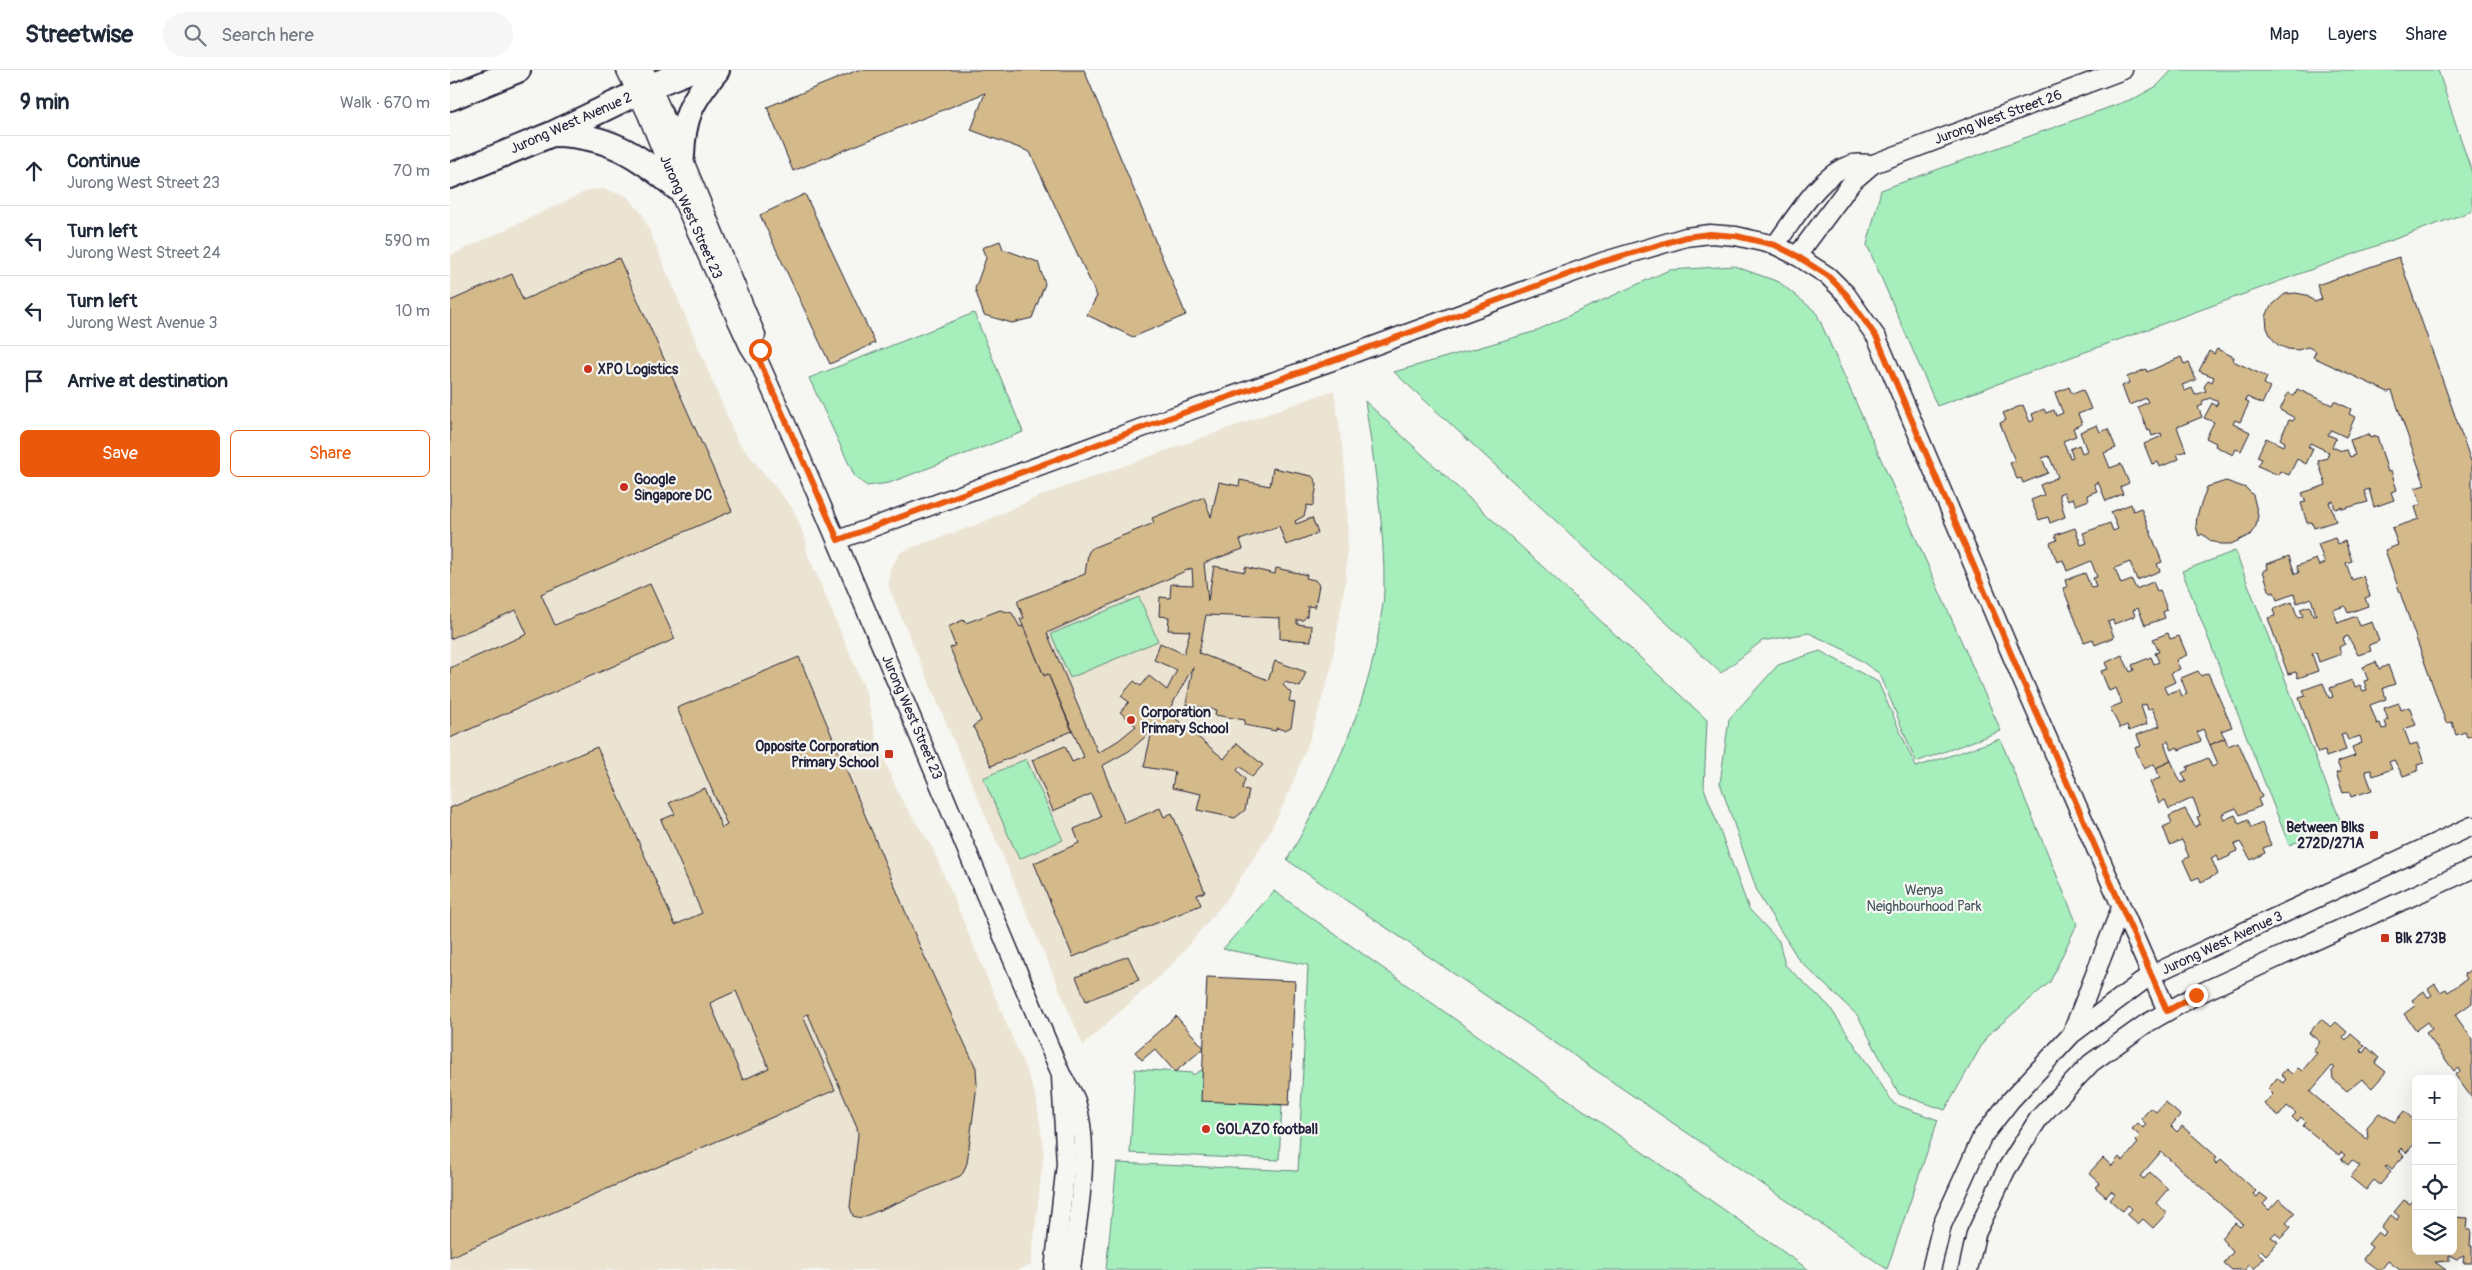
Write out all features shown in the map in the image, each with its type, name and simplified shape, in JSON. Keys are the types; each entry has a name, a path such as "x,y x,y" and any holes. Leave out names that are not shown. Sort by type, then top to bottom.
{"main road":[{"path":"450,98 518,70"},
{"name":"Jurong West Avenue 2","path":"450,176 552,134 644,83 691,70"},
{"path":"682,156 683,134 688,110 694,98 717,70"},
{"path":"552,134 575,134 614,144 646,162 676,188"}],"street":[{"name":"Jurong West Street 23","path":"626,70 644,83 682,156 758,340 760,362"},
{"name":"Jurong West Street 26","path":"1775,245 1827,178 1854,164 1873,164 2123,70"},
{"name":"Jurong West Street 23","path":"644,83 676,188 749,346 760,362 838,540 1061,1074 1075,1099 1082,1126 1083,1162 1071,1270"},
{"name":"Jurong West Street 26","path":"1797,256 1847,188 1873,164"},
{"path":"838,540 1166,419 1602,262 1694,236 1736,236 1775,245 1797,256 1828,276 1846,294 1877,338 2167,1011"},
{"name":"Jurong West Avenue 3","path":"1931,1270 1942,1225 1982,1137 2010,1101 2072,1034 2150,975 2472,826"},
{"path":"1968,1270 1976,1234 2006,1170 2039,1118 2091,1063 2167,1011 2196,995 2472,869"},
{"path":"2072,1034 2121,908"},
{"name":"Jurong West Street 23","path":"1054,1270 1066,1164 1061,1074"}],"shaded area":[{"path":"603,189 627,196 643,215 737,440 793,509 807,543 806,550 866,692 877,742 900,797 932,847 1029,1077 1036,1097 1044,1151 1031,1265 1019,1270 450,1270 450,256 589,190"},
{"name":"Corporation Primary School","path":"1334,390 1345,467 1348,525 1346,577 1331,669 1309,741 1285,802 1267,837 1227,899 1171,966 1083,1045 889,588 890,569 901,552 981,523 1040,496"}],"green space":[{"path":"2172,70 2438,70 2472,173 2472,211 1937,406 1867,245 1881,190 2135,98 2157,86"},
{"path":"1734,266 1779,282 1816,312 2001,731 1916,762 1880,674 1845,650 1809,633 1762,641 1721,673 1394,372 1533,332 1669,270"},
{"path":"974,313 1023,432 889,483 867,486 855,477 809,378"},
{"path":"1365,401 1707,720 1704,788 1749,909 1779,941 1785,965 1829,1006 1894,1104 1938,1120 1887,1269 1287,860 1331,775 1356,716 1366,686 1380,624 1384,594 1383,543"},
{"path":"2235,551 2342,825 2289,845 2182,571"},
{"path":"1139,597 1158,641 1070,678 1051,634"},
{"name":"Wenya Neighbourhood Park","path":"1820,651 1878,682 1916,767 2000,739 2077,924 2050,982 1987,1036 1945,1110 1899,1094 1858,1016 1799,960 1758,894 1720,783 1729,719 1778,665"},
{"path":"1026,759 1063,840 1019,859 983,778"},
{"path":"1274,891 1809,1270 1106,1270 1117,1163 1298,1171 1308,965 1223,949"},
{"name":"GOLAZO football","path":"1210,1065 1266,1096 1266,1104 1282,1105 1279,1160 1130,1153 1135,1069 1192,1073 1193,1075"}],"building":[{"path":"858,70 1084,70 1186,315 1133,337 1087,315 1097,296 1030,152 971,130 985,93 793,171 767,107"},
{"path":"805,194 875,343 830,364 760,215"},
{"path":"1000,241 1003,249 1038,262 1045,284 1032,318 1012,323 984,315 975,289 986,258 982,248"},
{"path":"2399,257 2472,464 2472,736 2467,737 2465,732 2456,735 2452,722 2446,723 2385,550 2398,545 2392,528 2419,519 2415,507 2421,504 2415,488 2425,485 2392,391 2388,392 2313,357 2316,351 2308,347 2298,350 2278,345 2271,337 2267,328 2266,317 2270,307 2285,294 2296,293 2306,295 2315,302 2322,299 2317,285"},
{"path":"619,258 732,511 541,594 555,625 650,584 675,639 450,738 450,668 527,634 516,610 450,639 450,301 512,274 523,300"},
{"path":"2217,349 2234,357 2233,361 2267,377 2264,384 2270,387 2262,404 2247,397 2245,401 2249,403 2240,422 2235,420 2233,424 2250,432 2241,451 2236,449 2233,455 2215,446 2216,443 2206,438 2214,422 2204,418 2212,403 2216,406 2218,402 2210,398 2202,401 2203,405 2198,407 2202,417 2177,427 2186,451 2177,454 2179,459 2160,467 2158,462 2152,464 2144,444 2162,436 2161,433 2152,436 2150,430 2148,431 2138,407 2148,402 2146,398 2129,405 2122,386 2129,383 2127,377 2146,369 2147,372 2181,357 2184,364 2189,362 2196,380 2182,385 2185,391 2192,388 2195,395 2206,391 2204,387 2208,380 2212,382 2214,377 2199,371 2209,351 2214,354"},
{"path":"2069,387 2072,394 2083,390 2091,409 2078,414 2082,424 2073,428 2076,436 2063,441 2070,458 2073,457 2070,449 2079,445 2082,453 2087,451 2080,432 2097,425 2100,432 2108,429 2116,448 2104,453 2110,468 2121,464 2129,483 2120,487 2123,494 2106,501 2098,482 2094,484 2097,491 2087,495 2089,500 2076,505 2073,498 2067,500 2064,492 2059,494 2065,517 2050,523 2048,517 2039,520 2031,500 2044,495 2040,485 2058,477 2049,456 2042,458 2048,473 2023,483 2021,478 2017,479 2010,463 2015,461 2000,423 2006,420 2003,413 2023,405 2030,422 2034,420 2032,414 2044,409 2046,413 2054,410 2056,416 2063,413 2055,393"},
{"path":"2297,389 2332,405 2334,401 2351,409 2349,414 2355,417 2346,437 2331,430 2328,435 2336,438 2332,447 2342,451 2347,450 2350,457 2355,455 2350,440 2369,434 2370,438 2377,436 2388,472 2391,471 2397,490 2391,492 2394,500 2374,507 2369,489 2364,491 2368,502 2335,509 2333,501 2329,502 2336,521 2314,528 2312,522 2307,523 2301,503 2306,502 2302,493 2326,485 2318,461 2327,458 2329,452 2310,443 2308,447 2313,449 2306,464 2297,459 2289,475 2280,471 2278,475 2258,466 2262,459 2257,457 2266,438 2283,446 2285,442 2280,439 2289,420 2293,421 2295,418 2280,410 2288,393 2294,396"},
{"path":"1273,468 1312,476 1317,485 1313,506 1307,505 1304,516 1295,521 1296,524 1312,518 1318,533 1286,545 1279,526 1240,540 1243,549 1204,563 1208,601 1214,566 1245,572 1245,567 1275,574 1276,568 1307,575 1306,578 1315,580 1319,585 1315,607 1308,606 1307,616 1303,620 1297,620 1297,624 1312,626 1311,641 1280,639 1280,618 1206,615 1199,653 1268,680 1275,661 1306,672 1300,687 1285,682 1283,685 1291,693 1289,701 1295,703 1291,727 1285,730 1276,728 1276,731 1244,725 1245,720 1215,715 1216,710 1186,704 1193,667 1168,712 1224,759 1237,743 1263,765 1252,777 1240,766 1237,770 1245,779 1242,789 1249,790 1245,810 1235,818 1197,810 1201,794 1172,788 1175,772 1144,767 1152,731 1129,751 1102,766 1125,823 1160,808 1164,817 1172,813 1205,892 1197,895 1201,905 1073,957 1034,863 1079,843 1074,829 1101,817 1091,794 1053,811 1032,760 1065,746 1072,762 1084,757 1048,674 1044,676 1020,619 1024,618 1017,601 1085,574 1088,553 1092,548 1154,523 1152,518 1204,497 1211,517 1219,482 1239,486 1240,480 1270,486","holes":["1192,568 1193,585 1171,584 1170,598 1160,597 1159,616 1169,617 1168,630 1190,631 1184,654 1160,643 1154,660 1177,670 1167,690 1149,676 1141,686 1134,681 1121,696 1129,702 1120,712 1136,726 1119,740 1098,753 1047,633"]},
{"path":"2226,481 2246,488 2253,495 2258,515 2256,526 2250,535 2231,544 2221,544 2211,541 2202,534 2199,536 2196,526 2197,516 2207,487"},
{"path":"2131,504 2133,511 2141,508 2162,562 2157,564 2160,571 2137,580 2130,562 2115,568 2121,584 2132,580 2136,589 2153,582 2157,591 2160,590 2167,610 2163,612 2165,618 2145,625 2138,608 2133,610 2135,616 2114,624 2113,620 2108,622 2114,637 2095,645 2093,639 2084,642 2063,588 2067,587 2065,580 2085,573 2091,588 2096,587 2093,578 2097,577 2091,561 2067,571 2063,560 2057,562 2050,543 2057,540 2055,535 2075,528 2081,545 2087,543 2083,533 2110,523 2113,531 2118,529 2111,512"},
{"path":"2335,538 2338,544 2345,541 2352,561 2346,563 2352,580 2363,576 2370,596 2365,598 2368,606 2348,613 2345,606 2333,610 2338,623 2356,616 2360,626 2372,622 2379,641 2369,645 2371,651 2358,655 2348,636 2343,638 2345,644 2339,647 2341,654 2319,662 2316,652 2312,654 2318,671 2298,678 2296,672 2288,674 2268,618 2275,616 2273,609 2292,602 2298,618 2303,616 2300,609 2310,606 2313,616 2316,615 2311,598 2297,603 2294,594 2277,600 2274,592 2270,593 2263,571 2268,569 2267,564 2289,556 2295,574 2299,573 2297,566 2316,559 2319,566 2325,563 2318,544"},
{"path":"1000,610 1012,613 1020,627 1023,626 1044,676 1048,674 1072,731 991,766 973,726 981,721 950,648 955,645 948,627 963,620 966,623"},
{"path":"2168,633 2170,639 2179,636 2187,655 2176,660 2180,669 2171,673 2175,682 2164,687 2167,694 2179,689 2182,696 2187,694 2181,678 2198,671 2201,676 2208,673 2232,727 2221,731 2225,738 2210,745 2203,729 2197,732 2201,741 2179,750 2177,747 2172,750 2168,741 2164,743 2171,761 2156,768 2154,764 2144,769 2135,748 2141,746 2137,735 2160,726 2152,708 2148,710 2146,704 2141,706 2147,724 2129,731 2127,725 2120,728 2110,708 2122,703 2116,688 2109,691 2101,671 2108,669 2105,663 2122,655 2130,672 2134,670 2132,665 2151,657 2154,664 2159,662 2155,653 2159,652 2153,639"},
{"path":"799,657 921,949 976,1068 977,1085 967,1163 963,1173 960,1176 861,1218 853,1216 850,1207 858,1134 857,1127 808,1014 803,1016 835,1090 450,1257 450,808 597,747 675,925 702,913 661,820 675,814 669,803 705,788 722,828 727,825 677,708","holes":["736,991 769,1068 743,1080 710,1003"]},
{"path":"2376,662 2379,669 2388,665 2395,684 2383,688 2386,699 2370,705 2377,724 2380,723 2382,729 2387,728 2385,721 2388,720 2384,708 2399,703 2401,710 2409,707 2416,725 2404,729 2410,745 2417,743 2424,763 2417,765 2418,771 2403,776 2394,760 2389,762 2392,769 2373,776 2371,770 2365,771 2372,790 2351,797 2349,791 2343,793 2336,773 2341,772 2337,762 2355,756 2352,747 2362,743 2360,736 2348,740 2345,733 2341,734 2346,750 2326,757 2325,751 2318,753 2299,698 2306,696 2303,690 2323,683 2329,698 2333,697 2330,688 2352,680 2355,687 2360,685 2363,691 2367,690 2364,681 2368,680 2363,667"},
{"path":"2225,738 2228,746 2238,742 2262,797 2258,799 2261,806 2240,815 2236,808 2222,814 2224,820 2235,815 2239,824 2248,820 2251,828 2262,823 2271,845 2263,848 2265,853 2251,860 2240,842 2234,845 2237,851 2230,854 2230,856 2219,861 2217,855 2211,858 2218,874 2201,882 2199,877 2192,880 2183,860 2189,857 2182,840 2170,845 2163,827 2172,823 2169,816 2185,809 2195,827 2200,824 2197,817 2200,816 2193,798 2169,809 2165,800 2159,803 2150,782 2160,778 2156,768 2171,761 2181,783 2186,781 2182,773 2188,770 2187,767 2208,758 2212,767 2218,764 2210,745"},
{"path":"1128,956 1139,980 1086,1001 1076,977"},
{"path":"2472,969 2472,1003 2455,1015 2472,1039 2472,1098 2457,1075 2455,1075 2460,1072 2458,1068 2454,1071 2426,1033 2432,1029 2427,1022 2416,1030 2404,1014 2416,1005 2412,1000 2424,991 2428,998 2432,995 2428,989 2435,984 2440,992 2446,989 2448,992 2467,979 2464,974"},
{"path":"1207,977 1295,981 1289,1105 1201,1101"},
{"path":"1176,1016 1204,1048 1175,1072 1155,1049 1142,1060 1135,1052"},
{"path":"2321,1019 2331,1027 2336,1022 2347,1032 2343,1037 2346,1040 2351,1034 2365,1046 2360,1050 2363,1053 2367,1047 2379,1058 2375,1063 2386,1072 2372,1088 2362,1079 2347,1091 2333,1079 2332,1071 2335,1068 2332,1066 2310,1092 2368,1140 2367,1127 2379,1113 2395,1122 2404,1111 2412,1118 2412,1146 2406,1153 2401,1148 2399,1151 2404,1156 2392,1169 2387,1165 2385,1167 2391,1172 2380,1185 2374,1180 2366,1190 2350,1177 2360,1166 2352,1160 2348,1165 2341,1159 2345,1155 2341,1152 2339,1155 2303,1126 2306,1122 2301,1117 2297,1122 2292,1117 2296,1113 2287,1106 2279,1116 2264,1104 2273,1094 2268,1089 2277,1078 2283,1083 2286,1079 2281,1075 2286,1069 2292,1074 2298,1068 2302,1071 2317,1053 2313,1050 2320,1042 2309,1033"},
{"path":"2165,1102 2180,1115 2171,1126 2177,1132 2182,1126 2217,1157 2214,1161 2217,1164 2221,1159 2256,1191 2253,1194 2257,1197 2260,1193 2268,1199 2263,1204 2269,1210 2279,1199 2295,1213 2286,1223 2291,1227 2281,1238 2275,1233 2271,1237 2278,1242 2266,1255 2261,1250 2258,1253 2264,1258 2254,1269 2249,1265 2245,1270 2232,1270 2224,1263 2233,1252 2221,1238 2235,1223 2240,1227 2243,1224 2161,1152 2140,1176 2144,1179 2150,1172 2168,1189 2156,1203 2167,1213 2153,1228 2143,1219 2138,1224 2127,1214 2132,1209 2128,1205 2123,1211 2120,1209 2110,1200 2115,1194 2111,1191 2106,1197 2095,1187 2100,1183 2089,1173 2103,1158 2112,1166 2119,1157 2123,1161 2138,1143 2135,1141 2140,1136 2132,1129 2138,1123 2143,1128 2146,1124 2141,1119 2146,1113 2151,1108 2156,1112"},
{"path":"2404,1200 2410,1204 2412,1202 2412,1255 2449,1255 2449,1261 2435,1262 2446,1270 2400,1270 2388,1261 2381,1270 2378,1270 2363,1259 2372,1247 2368,1244 2378,1232 2383,1236 2386,1233 2381,1228 2391,1215 2397,1220 2399,1216 2394,1212"},
{"path":"2457,1217 2468,1218 2467,1230 2471,1230 2472,1263 2463,1263 2464,1256 2457,1259 2449,1255 2457,1255"}],"place":[{"name":"XPO Logistics","path":"588,369"},
{"name":"Google Singapore DC","path":"624,487"},
{"name":"Corporation Primary School","path":"1131,720"},
{"name":"Opposite Corporation Primary School","path":"889,754"},
{"name":"Between Blks 272D/271A","path":"2374,835"},
{"name":"Blk 273B","path":"2385,938"},
{"name":"GOLAZO football","path":"1206,1129"}],"route":[{"path":"760,350 760,362 838,540 1043,466 1166,419 1351,354 1602,262 1686,237 1710,234 1736,236 1775,245 1797,256 1828,276 1846,294 1877,338 2023,682 2167,1011 2196,995"}]}
